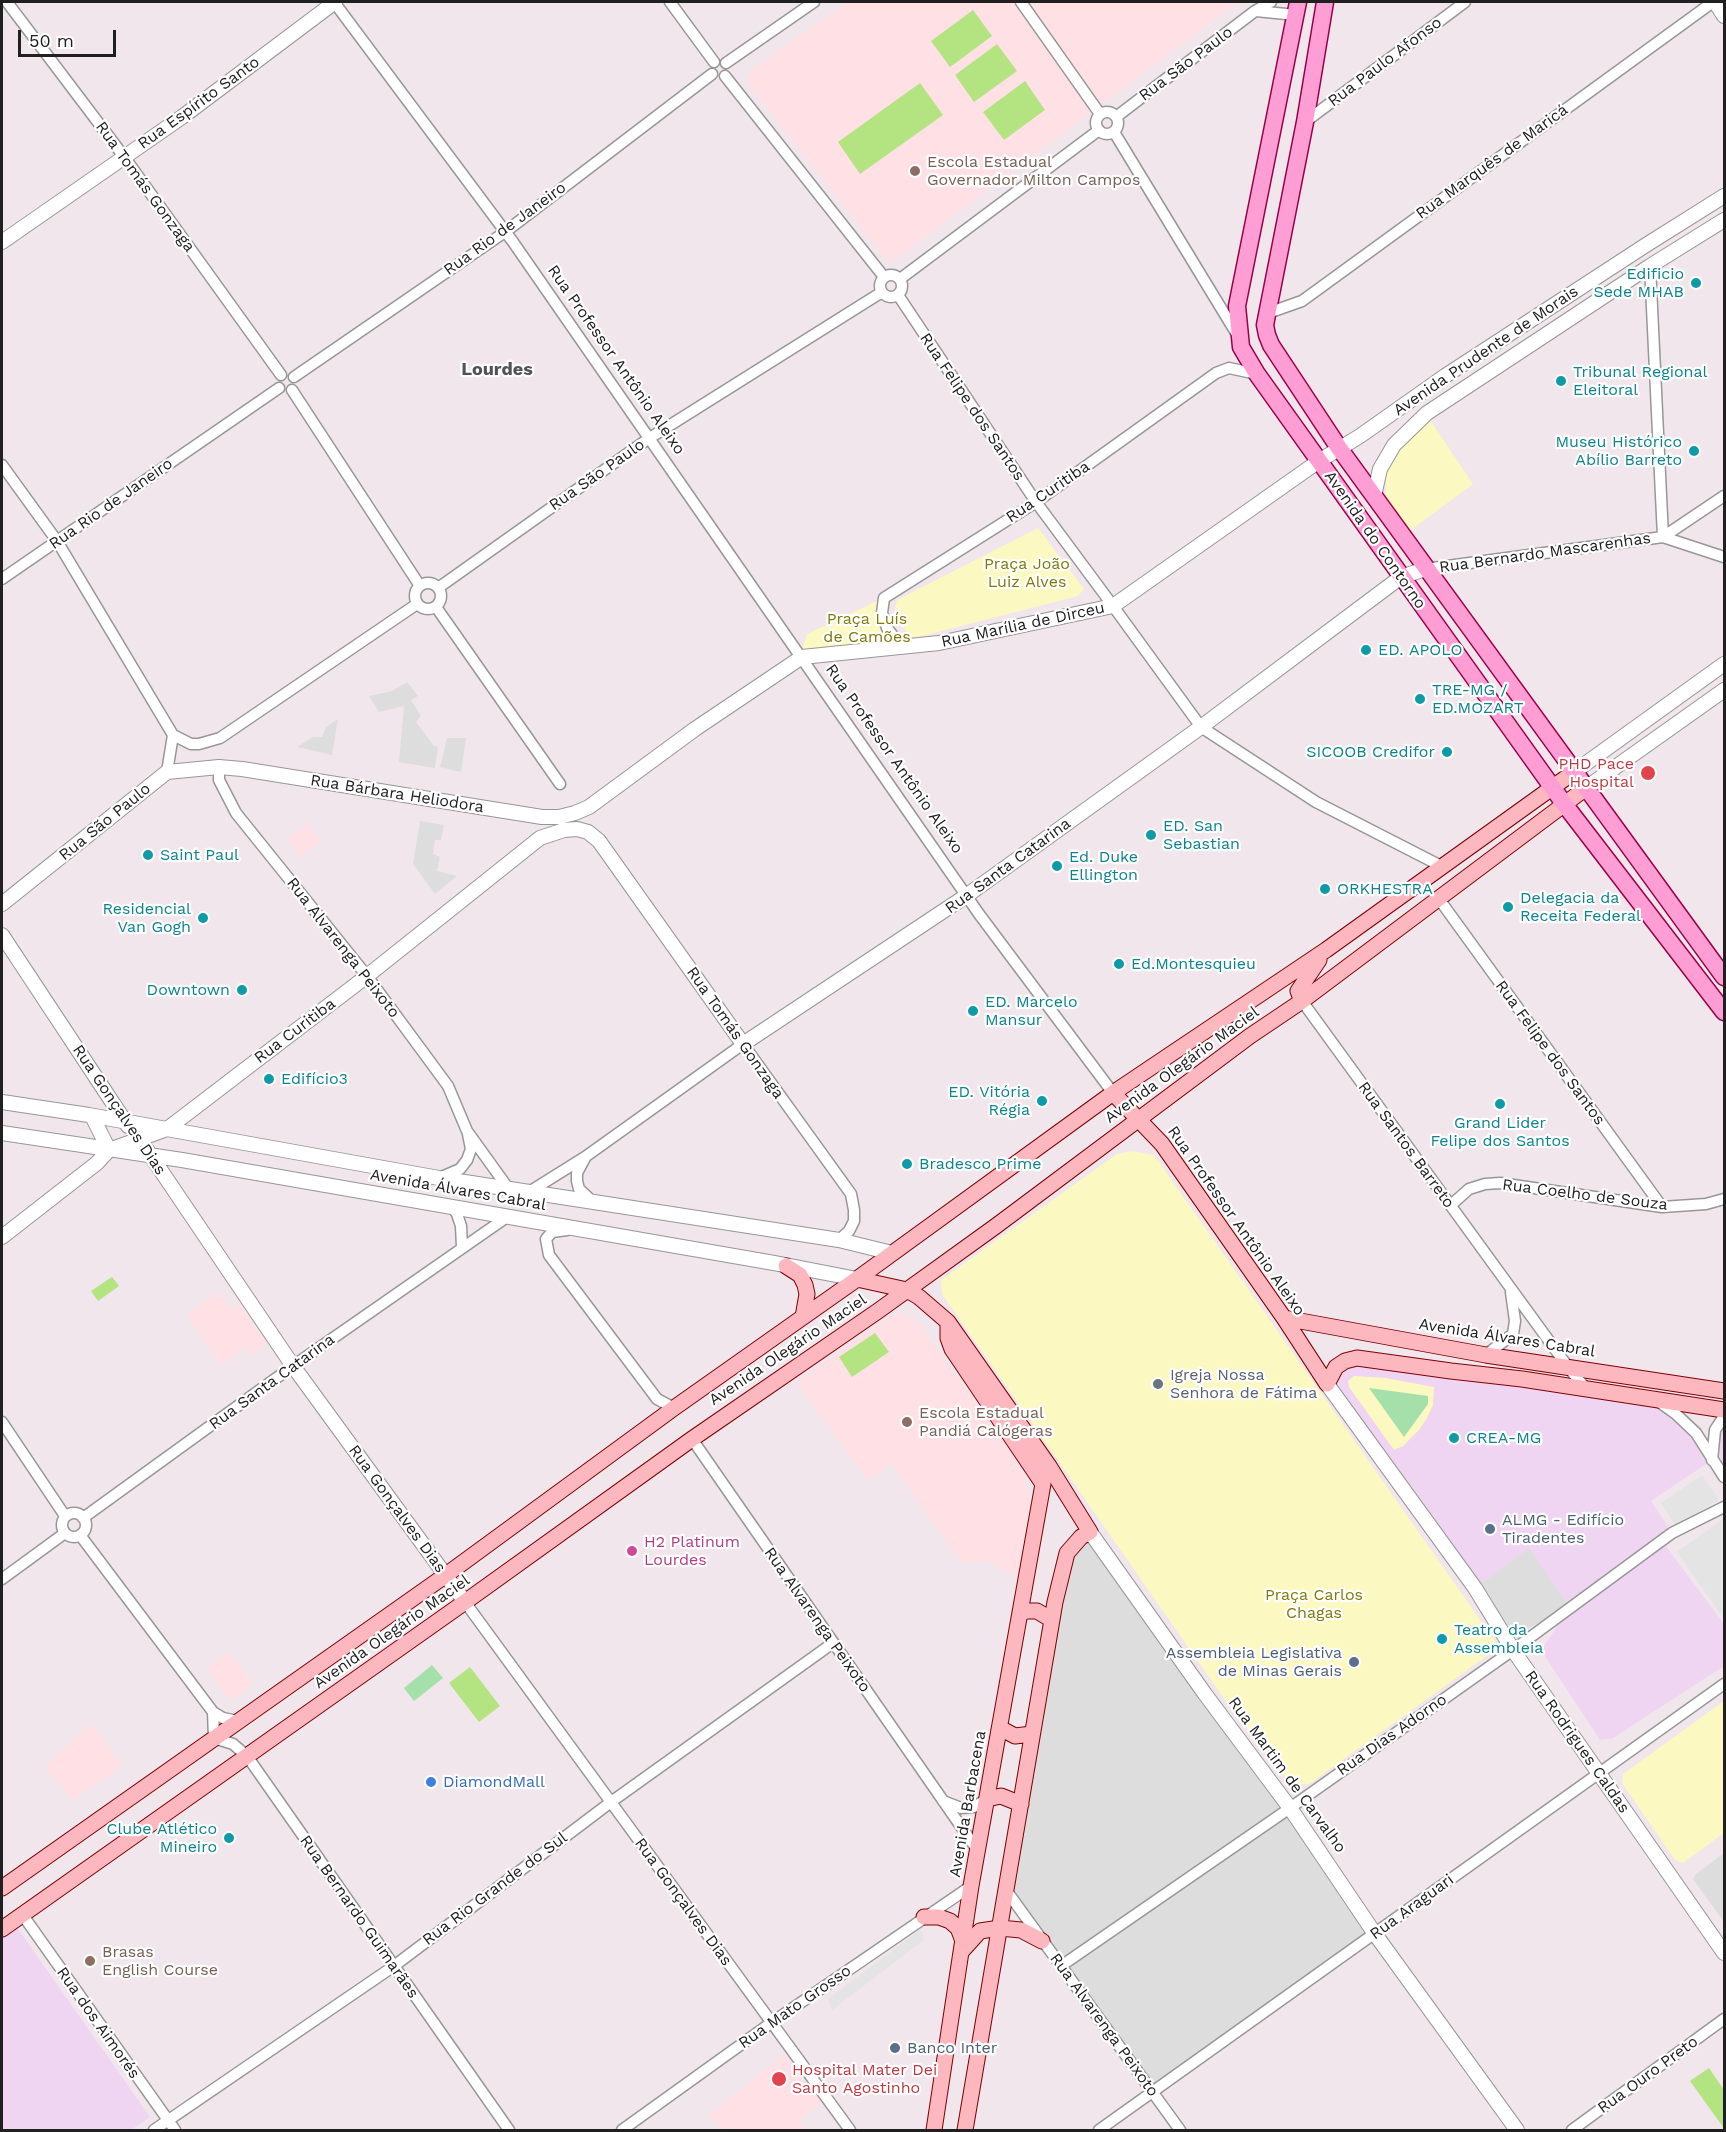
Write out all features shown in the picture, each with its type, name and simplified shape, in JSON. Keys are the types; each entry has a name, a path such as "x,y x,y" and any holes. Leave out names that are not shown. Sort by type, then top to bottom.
{"main road":[{"name":"Avenida do Contorno","path":"1325,2 1305,122 1265,325 1271,345 1339,448 1425,569 1723,972"},
{"name":"Avenida do Contorno","path":"1297,8 1237,306 1241,347 1257,374 1565,805 1725,1012"},
{"name":"Avenida Olegário Maciel","path":"2,1887 446,1575 674,1408 857,1279 1113,1093 1326,950 1574,772"},
{"name":"Avenida Olegário Maciel","path":"2,1929 692,1439 907,1290 1250,1036 1302,1001 1586,788"},
{"path":"1302,1001 1298,994 1299,987 1326,950"},
{"name":"Rua Professor Antônio Aleixo","path":"1113,1093 1162,1144 1284,1318 1327,1384"},
{"path":"786,1266 800,1275 805,1285 807,1294 803,1317"},
{"name":"Avenida Álvares Cabral","path":"857,1279 907,1290"},
{"name":"Rua Martim de Carvalho","path":"907,1290 919,1297 948,1322 1049,1466 1090,1532"},
{"name":"Avenida Álvares Cabral","path":"1284,1318 1486,1355 1725,1391"},
{"name":"Avenida Barbacena","path":"934,2130 971,1886 1043,1484 952,1349 948,1338 948,1322"},
{"path":"1327,1384 1336,1367 1356,1358 1522,1379 1725,1410"},
{"path":"965,2130 1055,1602 1067,1552 1081,1537 1090,1532"},
{"path":"1024,1596 1038,1603 1055,1602"},
{"path":"1020,1614 1026,1611 1037,1611 1052,1620"},
{"path":"1000,1728 1015,1736 1032,1734"},
{"path":"987,1798 1001,1796 1021,1804"},
{"path":"924,1917 939,1917 950,1921 958,1928 962,1946 980,1931 1000,1928 1021,1930 1042,1941"}],"street":[{"name":"Rua Tomás Gonzaga","path":"7,2 125,158 281,375"},
{"name":"Rua Espírito Santo","path":"2,242 182,117 334,2"},
{"name":"Rua Professor Antônio Aleixo","path":"334,2 505,232 966,896 1113,1093"},
{"path":"670,2 714,62"},
{"path":"726,63 814,2"},
{"path":"1021,2 1100,114"},
{"name":"Rua São Paulo","path":"1116,117 1255,11 1271,2"},
{"name":"Rua Paulo Afonso","path":"1305,122 1465,2"},
{"path":"1714,2 1725,15"},
{"name":"Rua Marquês de Maricá","path":"1268,313 1302,301 1714,2"},
{"path":"1255,11 1297,8"},
{"path":"719,60 726,63 728,69 724,76 719,78 712,74 710,69 714,62 719,60"},
{"name":"Rua Rio de Janeiro","path":"294,377 505,232 712,74"},
{"path":"724,76 884,277"},
{"path":"1100,114 1111,113 1116,117 1118,124 1114,132"},
{"path":"1100,114 1096,124 1099,130 1104,134 1114,132"},
{"path":"900,279 1099,130"},
{"path":"1114,132 1239,339"},
{"name":"Avenida Prudente de Morais","path":"1339,448 1627,257 1725,196"},
{"name":"Avenida Prudente de Morais","path":"1374,496 1380,469 1394,445 1427,413 1650,266 1725,220"},
{"path":"1650,266 1663,537 1725,558"},
{"path":"894,275 900,279 903,286 898,295 891,297 882,292 880,282 884,277 894,275"},
{"name":"Rua São Paulo","path":"438,588 648,439 882,292"},
{"name":"Rua Felipe dos Santos","path":"898,295 1036,502 1201,727 1316,802 1443,867"},
{"name":"Rua Curitiba","path":"901,646 887,628 882,613 884,598 1036,502 1216,373 1229,368 1257,374"},
{"path":"286,373 294,377 296,383 292,390 284,392 279,388 278,380 281,375 286,373"},
{"name":"Rua Rio de Janeiro","path":"2,579 279,388"},
{"path":"292,390 420,586"},
{"name":"Rua Marília de Dirceu","path":"801,657 939,643 1113,606 1339,448"},
{"path":"2,465 57,541 173,735 191,744 220,738 417,604"},
{"name":"Rua Bernardo Mascarenhas","path":"1425,569 1663,537 1725,496"},
{"name":"Rua Santa Catarina","path":"529,1192 585,1157 743,1044 966,896 1201,727 1401,577 1425,569"},
{"path":"428,583 435,584 441,600 436,607 424,609 417,604 416,592 420,586 428,583"},
{"path":"436,607 560,784"},
{"name":"Rua Bárbara Heliodora","path":"219,766 542,817 559,817 589,807 695,729 801,657"},
{"path":"1574,772 1725,664"},
{"path":"1586,788 1725,690"},
{"path":"167,772 173,735"},
{"name":"Rua São Paulo","path":"2,904 167,772 219,766"},
{"name":"Rua Alvarenga Peixoto","path":"219,766 219,780 236,813 367,976 448,1086 468,1131 508,1188"},
{"path":"540,838 545,830 542,817"},
{"name":"Rua Curitiba","path":"2,1237 97,1163 109,1150 167,1129 367,976 540,838 564,830 577,829 588,832"},
{"name":"Rua Tomás Gonzaga","path":"588,832 599,841 851,1194 855,1210 854,1221 849,1231 839,1240"},
{"name":"Rua Felipe dos Santos","path":"1439,899 1662,1207"},
{"name":"Rua Gonçalves Dias","path":"2,936 293,1366 850,2130"},
{"name":"Rua Santos Barreto","path":"1302,1001 1510,1288 1587,1390"},
{"name":"Avenida Álvares Cabral","path":"2,1102 439,1178 839,1240 892,1253"},
{"path":"92,1116 109,1150"},
{"name":"Rua Alvarenga Peixoto","path":"439,1178 460,1169 467,1160 471,1149 468,1131"},
{"name":"Avenida Álvares Cabral","path":"2,1132 150,1155 857,1279"},
{"path":"585,1157 577,1173 577,1181 579,1189 595,1203"},
{"name":"Rua Coelho de Souza","path":"1451,1205 1469,1189 1485,1184 1500,1183 1662,1207 1706,1204 1725,1199"},
{"path":"453,1208 461,1226 462,1247"},
{"name":"Rua Santa Catarina","path":"83,1518 293,1366 507,1217"},
{"path":"575,1229 552,1232 546,1239 549,1255 657,1399 674,1408"},
{"name":"Rua Santos Barreto","path":"1486,1355 1513,1334 1515,1321 1510,1288"},
{"name":"Rua Rodrigues Caldas","path":"1327,1384 1475,1588 1513,1650 1725,1953"},
{"path":"1654,1398 1696,1433 1725,1478"},
{"path":"1712,1460 1715,1430 1725,1416"},
{"path":"2,1422 65,1516"},
{"name":"Rua Alvarenga Peixoto","path":"692,1439 978,1851"},
{"name":"Rua Dias Adorno","path":"1060,1966 1290,1808 1513,1650 1672,1533 1725,1507"},
{"path":"71,1513 83,1518 86,1524 85,1530 80,1536 74,1537 65,1533 62,1523 65,1516 71,1513"},
{"name":"Rua Martim de Carvalho","path":"1090,1532 1205,1694 1290,1808 1375,1934 1517,2130"},
{"path":"2,1579 65,1533"},
{"path":"80,1536 213,1712 223,1719 238,1721"},
{"name":"Rua Rio Grande do Sul","path":"154,2130 394,1966 611,1802 833,1643"},
{"name":"Rua Araguari","path":"1099,2130 1725,1684"},
{"path":"213,1712 214,1738"},
{"name":"Rua Bernardo Guimarães","path":"214,1738 233,1744 247,1756 509,2130"},
{"path":"943,1801 961,1808 975,1807 987,1798"},
{"name":"Rua Mato Grosso","path":"622,2130 771,2023 971,1886"},
{"name":"Rua Alvarenga Peixoto","path":"1006,1890 1180,2130"},
{"name":"Rua dos Aimorés","path":"22,1914 175,2130"},
{"name":"Rua Ouro Preto","path":"1572,2130 1725,2019"}],"shaded area":[{"name":"Escola Estadual Governador Milton Campos","path":"847,2 1238,2 893,261 887,260 747,82 749,72"},
{"path":"973,10 992,36 950,67 931,41"},
{"path":"997,44 1017,71 974,102 955,75"},
{"path":"1025,81 1045,110 1004,140 983,112"},
{"path":"920,83 943,115 860,174 838,142"},
{"path":"407,682 418,696 411,700 421,716 416,722 434,746 438,747 435,768 399,762 404,706 379,712 369,696 392,691"},
{"path":"338,719 332,755 297,747 313,737 322,737 326,727"},
{"path":"447,738 466,738 461,772 440,767"},
{"path":"420,821 444,825 441,840 435,840 433,854 440,857 437,871 457,876 435,894 413,864"},
{"path":"306,824 316,837 319,836 322,840 300,856 287,838"},
{"path":"112,1277 119,1286 98,1301 91,1291"},
{"path":"219,1292 230,1309 239,1303 267,1344 252,1354 246,1347 222,1365 186,1314"},
{"name":"Escola Estadual Pandiá Calógeras","path":"900,1314 920,1324 1017,1463 1030,1501 1018,1576 985,1561 962,1563 891,1464 868,1480 796,1382 889,1317"},
{"path":"875,1333 889,1352 852,1377 839,1357"},
{"path":"1345,1361 1654,1398 1701,1427 1712,1458 1724,1416 1724,1472 1712,1460 1651,1501 1672,1533 1662,1541 1724,1624 1724,1666 1613,1738 1600,1740 1541,1650 1570,1608 1529,1548 1475,1588 1327,1384"},
{"path":"1369,1388 1428,1396 1428,1404 1404,1437"},
{"path":"1702,1475 1719,1499 1677,1527 1661,1503"},
{"path":"1724,1518 1724,1619 1677,1552"},
{"path":"1090,1532 1375,1934 1152,2092 1006,1890 1072,1545"},
{"path":"1529,1547 1570,1608 1518,1633 1510,1632 1475,1588"},
{"path":"229,1652 253,1684 230,1701 207,1669"},
{"path":"432,1665 443,1678 414,1701 404,1688"},
{"path":"470,1667 500,1706 479,1722 449,1683"},
{"path":"92,1725 122,1765 72,1801 45,1765"},
{"path":"1724,1853 1724,1922 1693,1879 1696,1874"},
{"path":"16,1926 150,2117 131,2130 2,2130 2,1936"},
{"path":"921,1929 924,1940 832,2010 828,1999"},
{"name":"Hospital Mater Dei Santo Agostinho","path":"785,2055 822,2102 798,2121 805,2130 722,2130 709,2114"},
{"path":"1709,2068 1724,2090 1723,2127 1690,2081"}],"green space":[{"path":"1426,414 1473,484 1408,532 1386,502 1386,472 1397,448"},
{"name":"Praça João Luiz Alves","path":"1038,528 1084,589 1078,596 914,638 898,623 895,609 897,600"},
{"name":"Praça Luís de Camões","path":"884,598 887,628 897,642 800,655 807,634"},
{"name":"Praça Carlos Chagas","path":"1131,1151 1154,1155 1497,1644 1488,1655 1309,1784 1291,1784 1232,1710 942,1294 941,1280 1117,1154"},
{"path":"1354,1376 1385,1378 1434,1387 1433,1405 1427,1418 1403,1446 1394,1450 1349,1387 1348,1381"},
{"path":"1724,1701 1724,1833 1683,1863 1675,1860 1622,1783 1623,1774"}],"place":[{"name":"Escola Estadual Governador Milton Campos","path":"915,171"},
{"name":"Edificio Sede MHAB","path":"1696,283"},
{"name":"Tribunal Regional Eleitoral","path":"1561,381"},
{"name":"Museu Histórico Abílio Barreto","path":"1694,451"},
{"name":"ED. APOLO","path":"1366,650"},
{"name":"TRE-MG / ED.MOZART","path":"1420,699"},
{"name":"SICOOB Credifor","path":"1447,752"},
{"name":"PHD Pace Hospital","path":"1648,773"},
{"name":"ED. San Sebastian","path":"1151,835"},
{"name":"Saint Paul","path":"148,855"},
{"name":"Ed. Duke Ellington","path":"1057,866"},
{"name":"ORKHESTRA","path":"1325,889"},
{"name":"Delegacia da Receita Federal","path":"1508,907"},
{"name":"Residencial Van Gogh","path":"203,918"},
{"name":"Ed.Montesquieu","path":"1119,964"},
{"name":"Downtown","path":"242,990"},
{"name":"ED. Marcelo Mansur","path":"973,1011"},
{"name":"Edifício3","path":"269,1079"},
{"name":"ED. Vitória Régia","path":"1042,1101"},
{"name":"Grand Lider Felipe dos Santos","path":"1500,1104"},
{"name":"Bradesco Prime","path":"907,1164"},
{"name":"Igreja Nossa Senhora de Fátima","path":"1158,1384"},
{"name":"Escola Estadual Pandiá Calógeras","path":"907,1422"},
{"name":"CREA-MG","path":"1454,1438"},
{"name":"ALMG - Edifício Tiradentes","path":"1490,1529"},
{"name":"H2 Platinum Lourdes","path":"632,1551"},
{"name":"Teatro da Assembleia","path":"1442,1639"},
{"name":"Assembleia Legislativa de Minas Gerais","path":"1354,1662"},
{"name":"DiamondMall","path":"431,1782"},
{"name":"Clube Atlético Mineiro","path":"229,1838"},
{"name":"Brasas English Course","path":"90,1961"},
{"name":"Banco Inter","path":"895,2048"},
{"name":"Hospital Mater Dei Santo Agostinho","path":"779,2079"}],"district":[{"name":"Lourdes","path":"497,370"}]}
